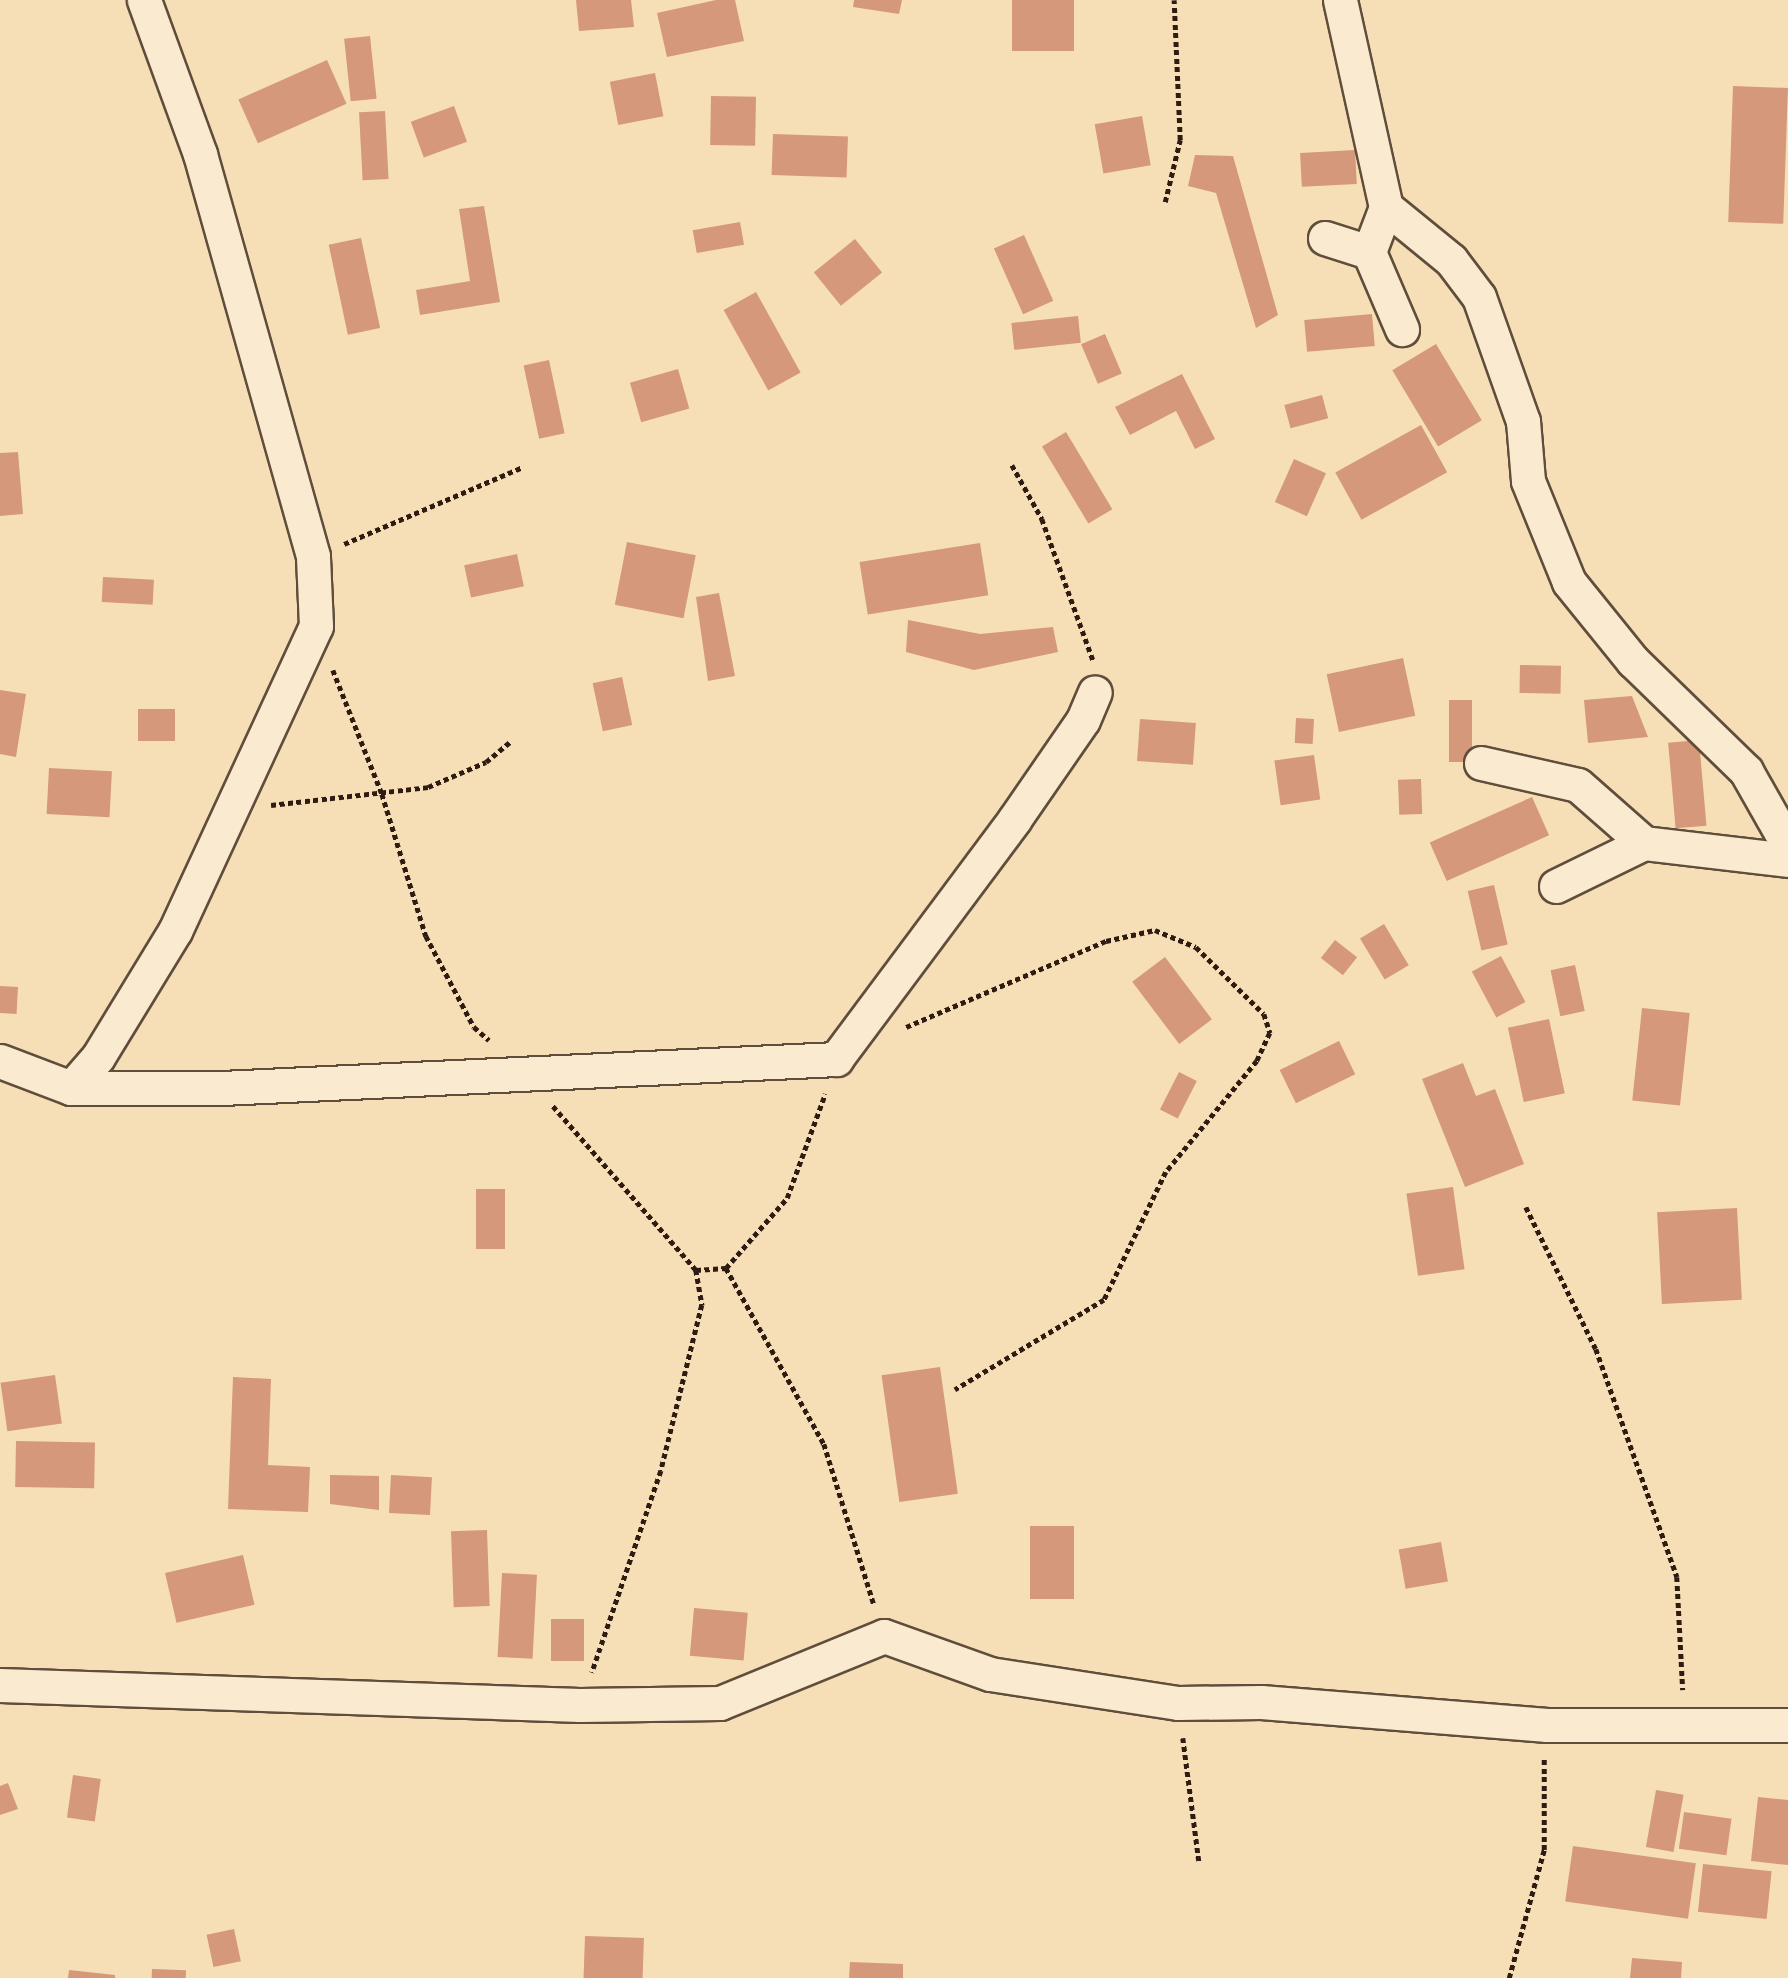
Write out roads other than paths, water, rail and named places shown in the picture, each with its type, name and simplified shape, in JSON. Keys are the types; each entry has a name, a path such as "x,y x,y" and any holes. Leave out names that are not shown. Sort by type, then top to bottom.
{"street":[{"path":"71,1088 98,1057 175,931 316,626 313,556 200,153 144,0"},
{"path":"1340,0 1386,207 1369,252 1402,329"},
{"path":"1386,207 1451,260 1479,297 1523,421 1528,481 1569,582 1633,661 1745,771 1788,845"},
{"path":"1325,238 1369,252"},
{"path":"0,1061 71,1088 524,1073 836,1059 1014,820 1083,720 1095,692"},
{"path":"1481,763 1578,785 1644,843"},
{"path":"1556,886 1644,843 1788,860"},
{"path":"0,1685 580,1705 720,1703 884,1636 990,1674 1178,1703 1261,1702 1547,1725 1788,1725"}]}
